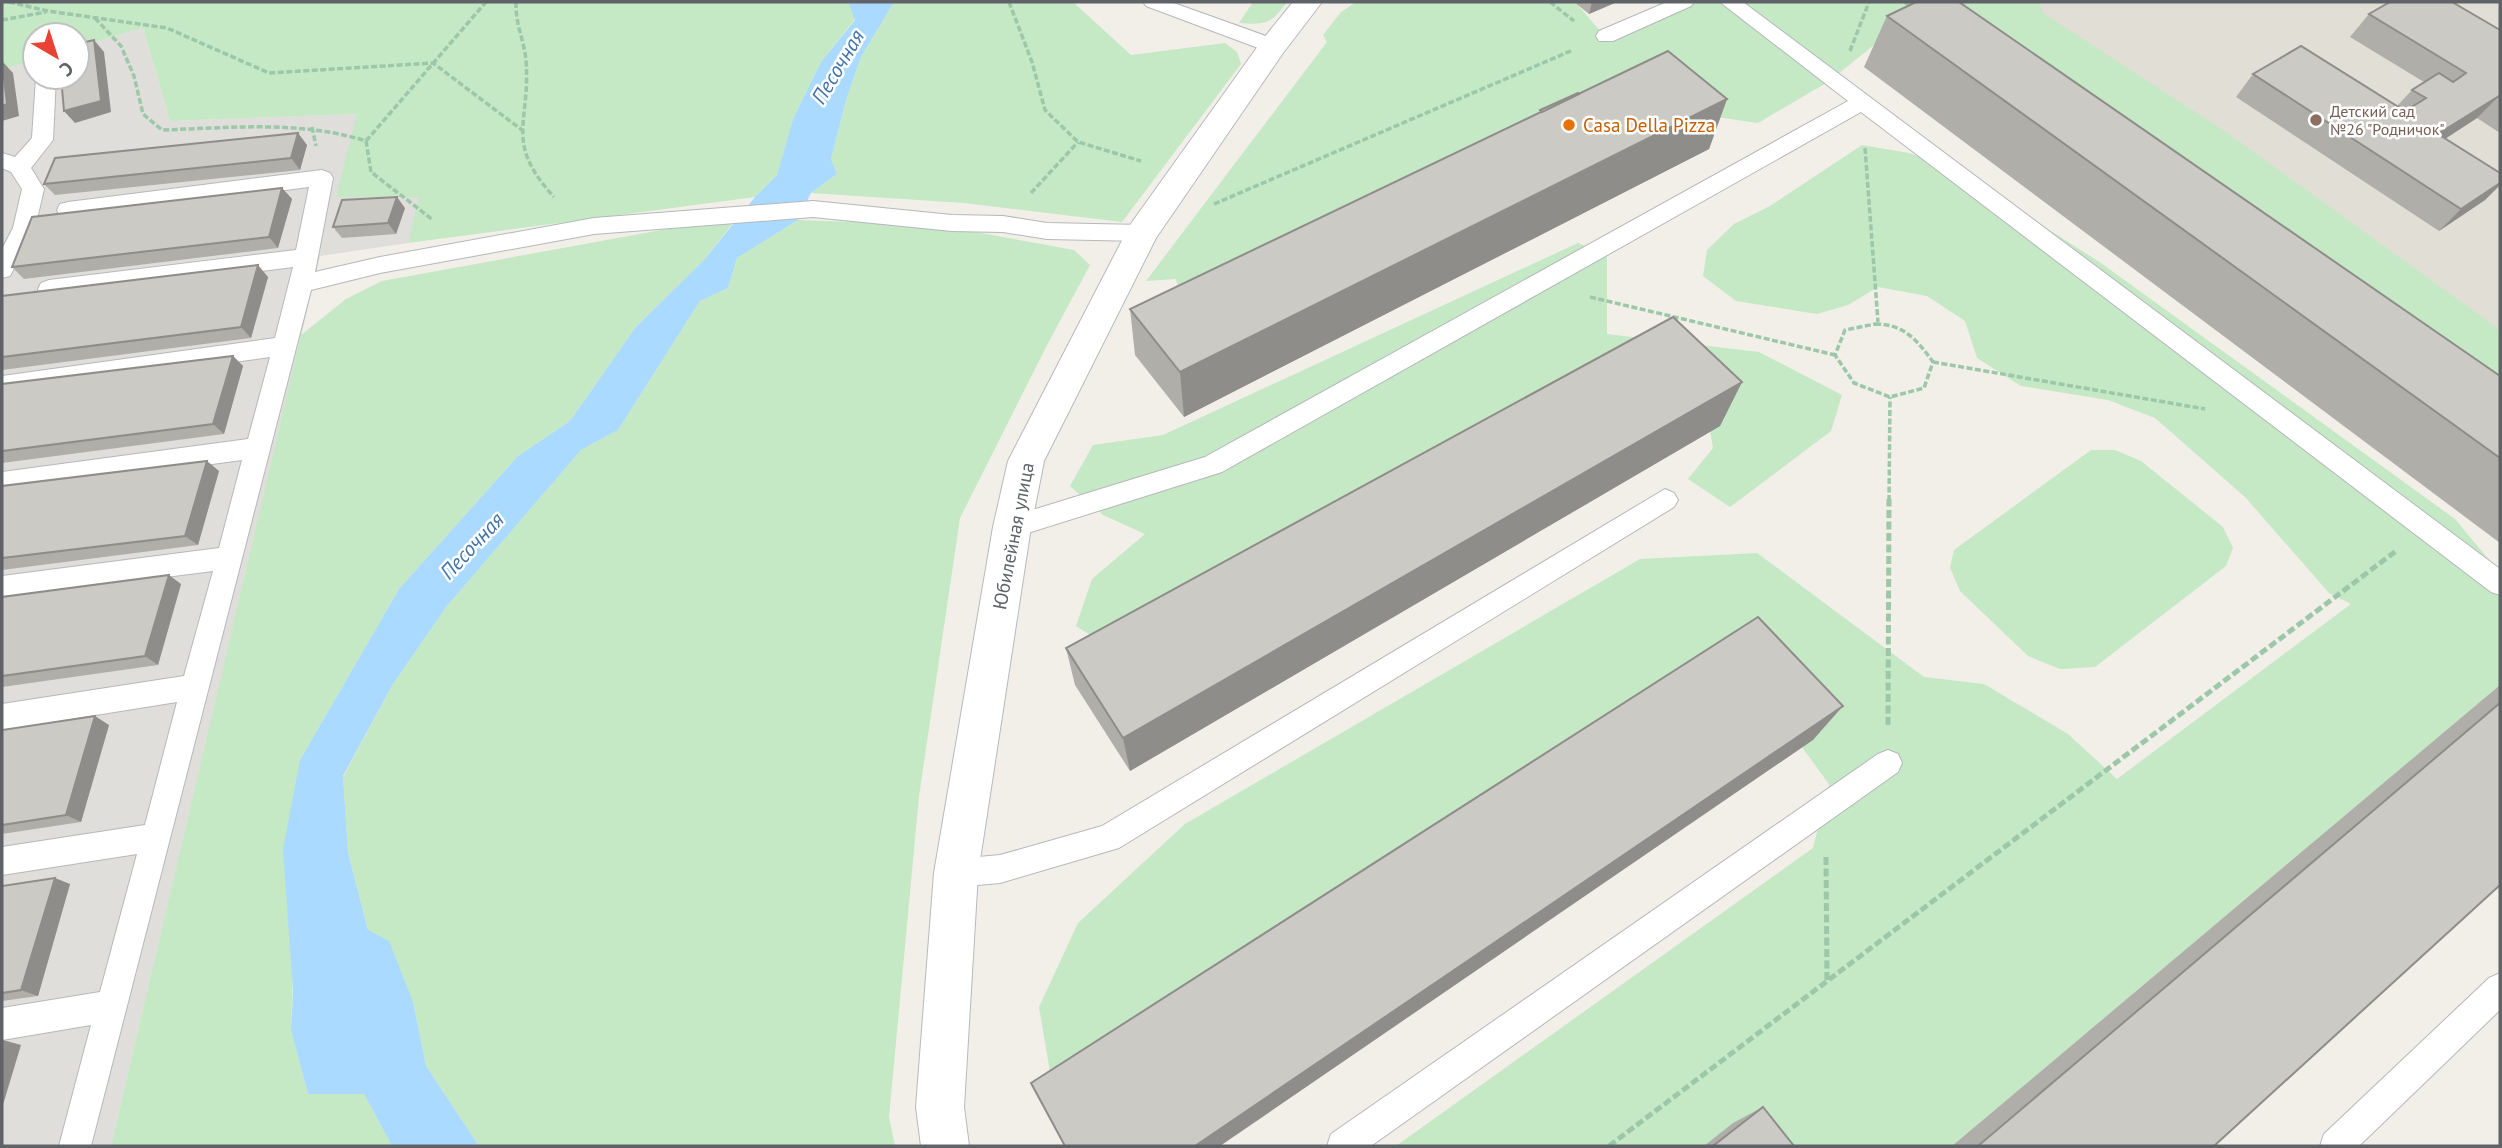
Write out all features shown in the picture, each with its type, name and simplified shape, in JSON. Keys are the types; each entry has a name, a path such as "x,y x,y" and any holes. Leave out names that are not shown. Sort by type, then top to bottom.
{"street":[{"name":"Юбилейная улица","path":"945,1146 940,1107 956,873 1012,527 1026,461 1142,233 1273,46 1308,2"}],"lane":[{"path":"1153,2 1273,46"},
{"path":"1601,38 1684,2"},
{"path":"1730,2 2500,584"},
{"path":"2,270 24,228 33,189 10,163 42,140 45,91"},
{"path":"1012,527 1213,465 1861,103"},
{"path":"68,210 322,178 304,270 75,1146"},
{"path":"49,289 380,265 594,226 813,209 952,223 1003,224 1047,231 1142,233"},
{"path":"5,384 284,346"},
{"path":"2,482 258,448"},
{"path":"956,873 1000,869 1109,838 1665,500"},
{"path":"2,587 229,558"},
{"path":"2,717 195,687"},
{"path":"1343,1146 1888,763"},
{"path":"2,861 156,837"},
{"path":"2336,1146 2500,989"},
{"path":"2,1024 111,1006"}],"path":[{"path":"9,2 47,12 167,28 269,73 433,64 522,130"},
{"path":"366,141 486,2"},
{"path":"516,2 526,60 523,153 538,182 568,212 594,226"},
{"path":"1009,2 1045,110 1078,142 1183,174"},
{"path":"1550,2 1601,38"},
{"path":"1836,84 1869,2"},
{"path":"1905,2 1916,10"},
{"path":"2,20 47,12"},
{"path":"95,18 121,46 134,76 143,114 162,131 312,127 344,132 366,141"},
{"path":"1142,233 1289,174 1601,38"},
{"path":"1861,103 1878,322"},
{"path":"366,141 371,172 473,249"},
{"path":"1003,224 1078,142"},
{"path":"1536,285 1835,355 1853,382 1891,397 1924,388 1933,362"},
{"path":"1835,355 1845,330 1878,322 1914,335 1933,362 2216,411"},
{"path":"1888,763 1891,397"},
{"path":"1609,1146 2425,529"},
{"path":"1825,808 1827,982"}],"shaded area":[{"path":"1984,2 2500,2 2500,359"},
{"path":"143,28 170,121 358,114 420,197 408,243 320,256 111,1146 2,1146 2,68 21,63 21,91 91,91 91,43"}],"green space":[{"path":"2,2 848,2 855,19 821,62 793,119 777,175 755,197 408,243 419,197 336,197 357,114 170,121 143,28 91,43 91,21 21,21 21,64 2,69"},
{"path":"894,2 1073,2 1131,55 1225,43 1237,52 1241,64 1122,222 964,203 811,193 837,174 831,159 846,100 861,57"},
{"path":"1253,2 1287,2 1277,15 1267,22 1239,23"},
{"path":"1356,2 1574,2 1602,33 1613,40 1698,2 2039,2 2043,13 2229,134 2500,330 2500,440 1879,41 1828,82 1758,123 1681,112 1207,308 1177,284 1176,279 1146,281 1327,42 1323,35 1341,12"},
{"path":"1862,145 1909,153 1953,169 2098,261 2455,519 2500,573 2500,685 1952,1146 1396,1146 1813,848 1829,784 1796,739 1050,1072 1039,1007 1078,923 1185,824 1640,559 1757,553 1924,677 1984,684 2068,734 2117,779 2351,604 2329,593 2245,497 2155,418 2108,400 2021,386 1977,358 1965,321 1927,296 1878,287 1848,305 1817,314 1736,301 1703,276 1707,250 1734,224 1770,206"},
{"path":"798,220 937,225 1074,250 1090,265 960,518 919,796 889,1117 895,1146 479,1146 426,1066 413,1002 368,930 348,853 343,777 393,684 447,606 581,450 618,430 700,301 728,288 737,258"},
{"path":"733,223 704,260 635,328 570,421 518,456 399,589 300,760 291,1030 308,1094 364,1094 392,1146 111,1146 301,335 346,299 382,281 667,229"},
{"path":"1578,243 1607,255 1607,334 1759,352 1842,395 1831,431 1730,507 1688,479 1713,448 1706,407 1119,653 1076,626 1092,579 1145,534 1103,515 1070,486 1093,445 1163,435"},
{"path":"2091,450 2115,450 2141,461 2223,527 2233,548 2226,566 2095,667 2060,669 2028,656 1960,591 1950,568 1954,550"}],"water":[{"name":"Песочная","path":"848,2 894,2 861,57 846,100 831,159 837,174 811,193 798,220 737,258 728,288 700,301 618,430 581,450 447,606 393,684 343,776 348,853 368,930 389,941 413,1002 426,1066 479,1146 392,1146 364,1094 308,1094 291,1030 293,990 283,850 300,760 399,589 518,456 570,421 635,328 704,260 755,197 777,175 793,119 821,62 855,20"}],"building":[{"path":"1916,2 1959,2 2500,376 2500,458 1887,16"},
{"path":"2390,2 2452,2 2500,30 2500,97 2438,134 2500,173 2500,183 2461,209 2253,74 2301,46 2405,111 2426,98 2412,90 2439,73 2453,82 2466,73 2369,14"},
{"path":"94,40 101,101 64,111 62,91 91,91 91,41"},
{"path":"1668,51 1727,99 1180,372 1130,309"},
{"path":"2,61 7,104 2,106"},
{"path":"1578,93 1542,112 1540,110"},
{"path":"298,133 291,158 44,184 55,158"},
{"path":"282,188 269,237 12,267 32,217"},
{"path":"397,197 388,223 333,227 342,200"},
{"path":"258,265 241,327 2,357 2,296"},
{"path":"1673,317 1742,382 1123,738 1066,648"},
{"path":"233,356 213,424 2,451 2,384"},
{"path":"207,461 185,536 2,558 2,486"},
{"path":"169,575 145,656 2,676 2,597"},
{"path":"1758,617 1843,706 1195,1146 1065,1146 1031,1083"},
{"path":"2500,703 2500,885 2214,1146 1978,1146"},
{"path":"95,716 66,815 2,825 2,730"},
{"path":"55,878 21,990 2,993 2,886"},
{"path":"1763,1107 1794,1146 1713,1146"}],"place":[{"name":"Детский сад №26 \"Родничок\"","path":"2316,120"},
{"name":"Casa Della Pizza","path":"1569,125"}]}
